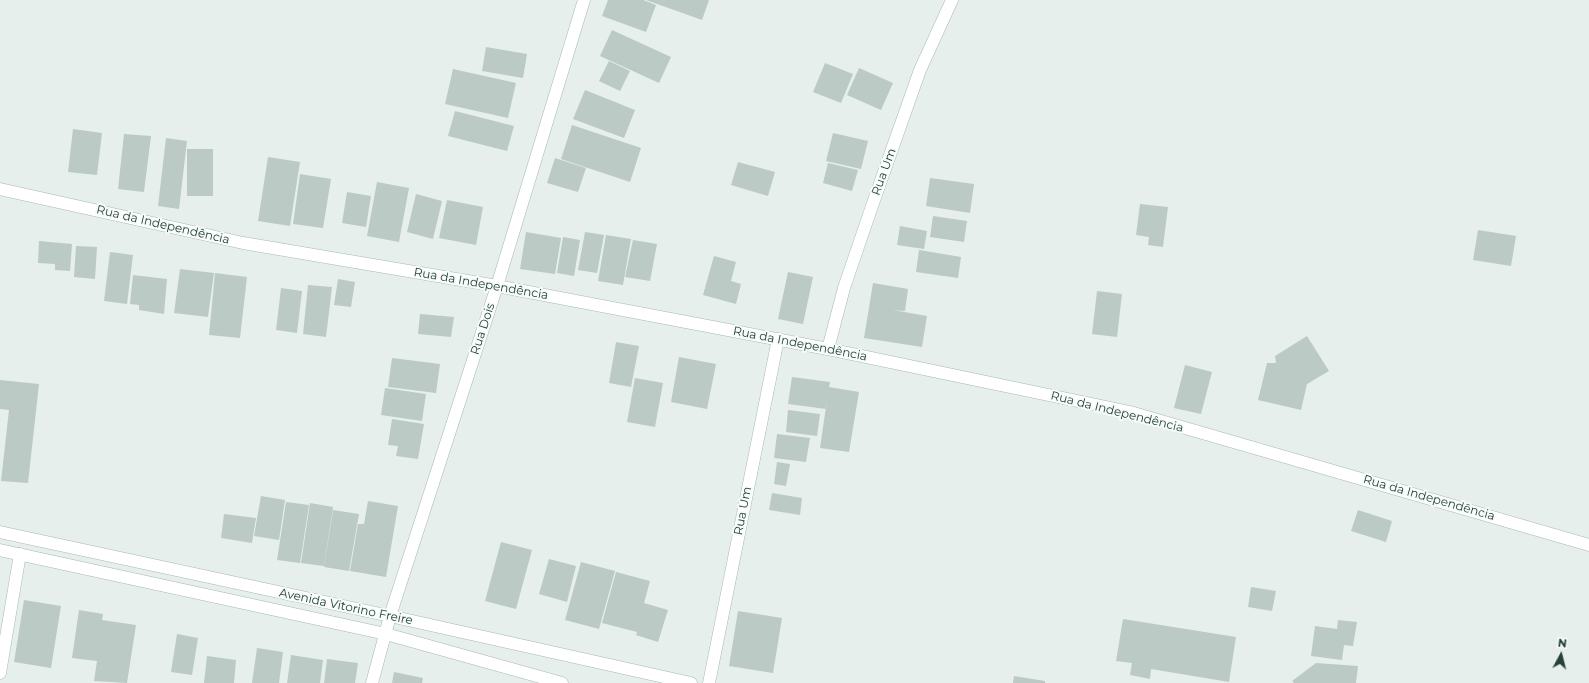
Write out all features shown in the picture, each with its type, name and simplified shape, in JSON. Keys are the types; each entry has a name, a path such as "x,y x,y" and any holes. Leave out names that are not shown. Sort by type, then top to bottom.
{"street":[{"name":"Rua Dois","path":"372,683 390,616 497,286 584,0"},
{"name":"Rua Um","path":"828,349 844,288 874,199 920,70 952,0"},
{"name":"Rua da Independência","path":"0,188 243,243 497,286 778,339 1130,412 1589,545"},
{"name":"Rua Um","path":"709,683 778,339"},
{"name":"Avenida Vitorino Freire","path":"0,532 691,683"},
{"name":"Avenida Vitorino Freire","path":"0,550 386,634 562,683"},
{"path":"0,673 20,554"}],"building":[{"path":"608,0 643,0 656,5 646,32 602,16"},
{"path":"646,0 709,0 702,20"},
{"path":"612,30 671,57 659,83 600,56"},
{"path":"486,47 527,54 523,78 482,71"},
{"path":"609,61 630,71 620,91 599,81"},
{"path":"825,63 853,74 841,103 813,92"},
{"path":"859,68 893,83 881,110 847,95"},
{"path":"453,69 516,83 508,118 445,104"},
{"path":"585,90 635,110 624,138 573,119"},
{"path":"455,111 514,126 507,151 448,136"},
{"path":"572,125 641,148 630,182 561,159"},
{"path":"73,129 102,133 97,175 68,172"},
{"path":"833,133 868,141 861,169 826,161"},
{"path":"124,134 151,136 144,192 118,189"},
{"path":"166,138 187,141 179,209 158,206"},
{"path":"187,149 213,149 213,196 187,196"},
{"path":"268,157 300,162 290,226 258,221"},
{"path":"555,158 586,168 578,192 547,183"},
{"path":"738,162 775,172 768,196 731,185"},
{"path":"828,163 858,170 852,191 823,183"},
{"path":"300,174 331,179 323,228 293,224"},
{"path":"930,178 974,184 970,213 926,206"},
{"path":"377,182 409,188 399,242 367,236"},
{"path":"347,192 371,196 366,227 342,223"},
{"path":"416,194 442,201 433,239 407,232"},
{"path":"447,200 483,207 476,245 439,238"},
{"path":"1140,204 1168,207 1163,247 1148,245 1149,237 1136,235"},
{"path":"933,216 967,221 964,242 930,237"},
{"path":"900,226 927,231 924,249 897,245"},
{"path":"1478,230 1516,236 1511,266 1473,260"},
{"path":"526,232 561,238 555,274 520,269"},
{"path":"585,232 604,235 597,273 578,270"},
{"path":"606,235 631,239 623,285 598,281"},
{"path":"563,237 580,240 574,276 557,273"},
{"path":"633,240 657,244 650,281 625,277"},
{"path":"39,241 72,244 70,271 55,270 55,264 38,263"},
{"path":"76,246 97,247 95,279 74,277"},
{"path":"919,250 961,257 958,278 916,272"},
{"path":"110,252 133,255 127,304 104,301"},
{"path":"714,256 736,262 731,281 741,284 736,304 703,295"},
{"path":"180,269 214,273 208,317 174,313"},
{"path":"788,272 813,277 803,324 778,319"},
{"path":"215,273 247,277 240,338 209,335"},
{"path":"133,275 167,279 164,314 139,310 139,305 130,304"},
{"path":"338,279 355,282 351,307 334,305"},
{"path":"873,283 908,289 905,311 893,310 927,316 922,347 864,338"},
{"path":"308,285 332,287 326,337 303,334"},
{"path":"281,288 302,291 297,333 276,330"},
{"path":"1097,291 1122,294 1117,337 1092,334"},
{"path":"420,314 454,317 451,337 418,334"},
{"path":"1307,336 1329,371 1307,384 1301,410 1258,400 1267,363 1276,363 1275,356"},
{"path":"616,342 639,346 631,387 609,383"},
{"path":"679,357 716,364 707,409 671,402"},
{"path":"392,358 440,364 436,393 388,387"},
{"path":"1185,365 1212,372 1201,414 1174,408"},
{"path":"792,377 830,382 829,387 859,392 849,452 820,448 826,409 788,404"},
{"path":"635,378 663,383 655,427 627,422"},
{"path":"0,380 39,384 28,483 1,481 9,410 0,409"},
{"path":"385,388 426,394 422,421 381,415"},
{"path":"788,410 820,414 817,436 786,432"},
{"path":"392,419 424,424 418,459 396,456 398,446 388,445"},
{"path":"777,434 810,438 806,462 774,458"},
{"path":"777,462 790,464 786,486 774,484"},
{"path":"772,493 802,498 800,515 769,510"},
{"path":"261,496 285,500 279,540 254,536"},
{"path":"368,501 398,506 386,577 350,571 358,524 364,524"},
{"path":"286,502 309,505 300,563 277,560"},
{"path":"310,503 333,507 324,566 301,563"},
{"path":"333,510 359,514 349,571 324,567"},
{"path":"1358,510 1392,521 1386,542 1351,531"},
{"path":"224,514 256,518 252,543 221,538"},
{"path":"501,542 532,550 516,609 485,601"},
{"path":"549,559 576,566 567,602 539,594"},
{"path":"581,562 615,571 599,629 565,620"},
{"path":"616,572 650,581 644,603 668,610 658,642 636,635 637,632 602,623"},
{"path":"1251,587 1276,591 1272,611 1248,607"},
{"path":"24,600 61,606 51,668 14,662"},
{"path":"79,610 103,614 102,620 136,625 127,683 94,681 97,661 72,658"},
{"path":"738,611 782,618 773,673 729,666"},
{"path":"1123,619 1236,637 1229,682 1151,669 1150,679 1130,675 1132,663 1116,661"},
{"path":"1338,620 1357,622 1353,646 1344,645 1342,660 1311,656 1315,626 1337,629"},
{"path":"177,634 198,638 192,675 171,672"},
{"path":"257,648 283,652 279,683 252,683"},
{"path":"291,655 323,660 320,683 287,683"},
{"path":"207,656 236,660 234,683 204,683"},
{"path":"327,659 358,663 355,683 324,683"},
{"path":"1316,663 1358,666 1356,683 1294,683 1292,681"},
{"path":"394,672 423,678 422,683 392,683"},
{"path":"1014,676 1045,681 1045,683 1013,683"}]}
